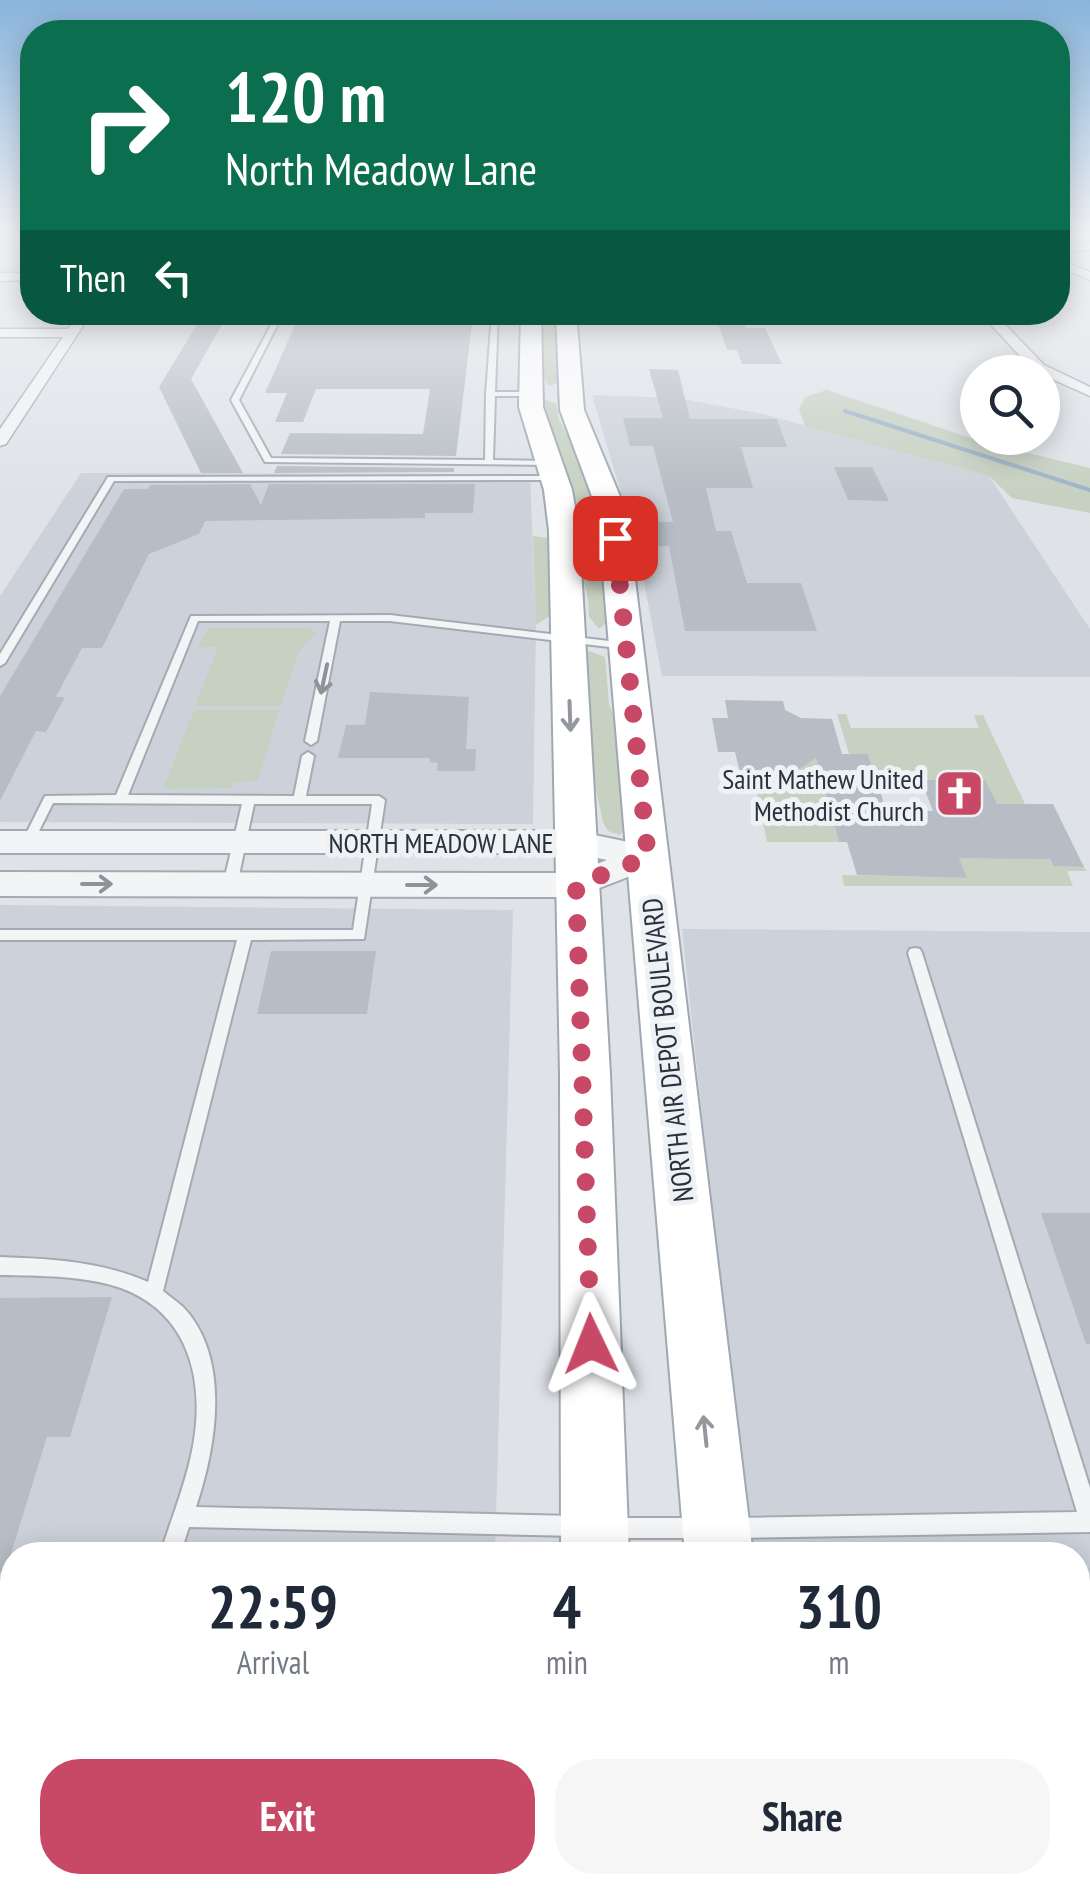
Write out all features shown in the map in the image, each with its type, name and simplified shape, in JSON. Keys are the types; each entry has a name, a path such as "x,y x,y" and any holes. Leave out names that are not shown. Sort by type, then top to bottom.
{"main road":[{"path":"531,325 534,427 550,471 564,532 584,1074 595,1541"},
{"name":"NORTH AIR DEPOT BOULEVARD","path":"567,325 570,394 578,432 612,518 717,1542"},
{"path":"530,394 570,394"}],"street":[{"path":"0,441 78,325"},
{"path":"997,325 1038,368 1090,392"},
{"path":"0,334 72,334"},
{"path":"0,404 28,404"},
{"name":"NORTH MEADOW LANE","path":"11,844 375,842 575,864"},
{"name":"NORTH MEADOW LANE","path":"0,884 368,885 648,857"}],"lane":[{"path":"274,325 236,400 268,460 489,464 550,471"},
{"path":"489,464 494,325"},
{"path":"490,394 530,394"},
{"path":"0,663 111,479 550,471"},
{"path":"120,800 194,618 446,623 626,646"},
{"path":"311,741 336,618"},
{"path":"299,800 308,756"},
{"path":"0,934 359,935 379,800 49,799 11,844"},
{"path":"230,884 250,800"},
{"path":"154,1293 246,935"},
{"path":"182,1517 506,1522 595,1541 717,1542 1090,1522 914,954"},
{"path":"0,1266 66,1266 145,1286 179,1314 203,1357 204,1431 174,1542"}],"shaded area":[{"path":"592,395 678,398 763,414 989,476 1090,629 1090,677 662,676 638,551"},
{"path":"81,473 530,474 536,625 533,824 0,822 0,596"},
{"path":"0,905 513,910 495,1542 0,1542"},
{"path":"682,929 1090,932 1090,1542 748,1542"}],"green space":[{"path":"538,325 559,325 561,382 549,386"},
{"path":"827,390 960,434 960,455 1036,455 1090,468 1090,513 1012,498 989,476 805,426 799,410 805,397"},
{"path":"541,401 556,404 559,419 593,486 612,618 599,629 589,617"},
{"path":"533,536 553,539 556,612 536,625"},
{"path":"209,628 308,628 316,632 298,653 281,706 195,706 218,647 198,647"},
{"path":"589,651 605,657 609,704 619,728 626,828 620,835 608,831 603,822 587,748 583,656"},
{"path":"194,710 279,710 258,781 234,782 231,788 163,789"},
{"path":"837,714 846,714 851,728 979,728 974,715 983,715 1025,804 1007,828 985,780 925,780 921,771 878,783 868,754 849,754"},
{"path":"816,758 839,842 767,842 757,792 777,791 773,772 795,772"},
{"path":"1039,836 1053,866 1084,867 1087,871 1067,871 1073,886 844,886 842,875 966,878 959,858"}],"building":[{"path":"197,325 222,325 191,379 243,473 201,473 159,387"},
{"path":"295,325 472,325 456,456 281,454 290,433 423,434 430,389 316,389 303,422 275,422 287,393 265,393"},
{"path":"719,325 765,328 782,364 742,364 737,350 727,350"},
{"path":"649,369 678,370 690,419 777,419 787,447 741,447 753,488 706,488 716,531 731,531 747,583 801,583 817,631 685,631 669,546 658,546 654,522 673,522 653,446 630,446 623,418 663,418"},
{"path":"277,466 454,468 454,472 274,473"},
{"path":"834,467 872,467 889,501 848,500"},
{"path":"250,484 261,505 269,484 475,484 473,513 425,513 425,518 205,521 199,534 149,554 102,648 82,648 56,697 65,697 46,732 36,731 0,801 0,696 124,489"},
{"path":"370,692 469,697 466,749 476,749 475,771 437,771 438,763 430,762 430,758 338,758 346,725 365,725"},
{"name":"Saint Mathew United Methodist Church","path":"725,700 783,701 785,710 801,718 832,719 842,754 868,754 886,810 933,811 921,780 985,780 997,804 1053,804 1084,867 1053,866 1050,859 959,858 967,878 857,875 847,842 839,842 816,758 795,772 740,772 735,752 718,752 712,718 728,718"},
{"path":"271,951 376,951 367,1014 257,1014"},
{"path":"1041,1213 1090,1213 1090,1344 1086,1344"},
{"path":"112,1297 70,1437 47,1437 15,1542 0,1542 0,1298"}],"waterway":[{"path":"845,411 1090,490"}],"place":[{"name":"Saint Mathew United Methodist Church","path":"959,794"}],"route":[{"path":"591,1344 576,885 648,857 615,538"}]}
